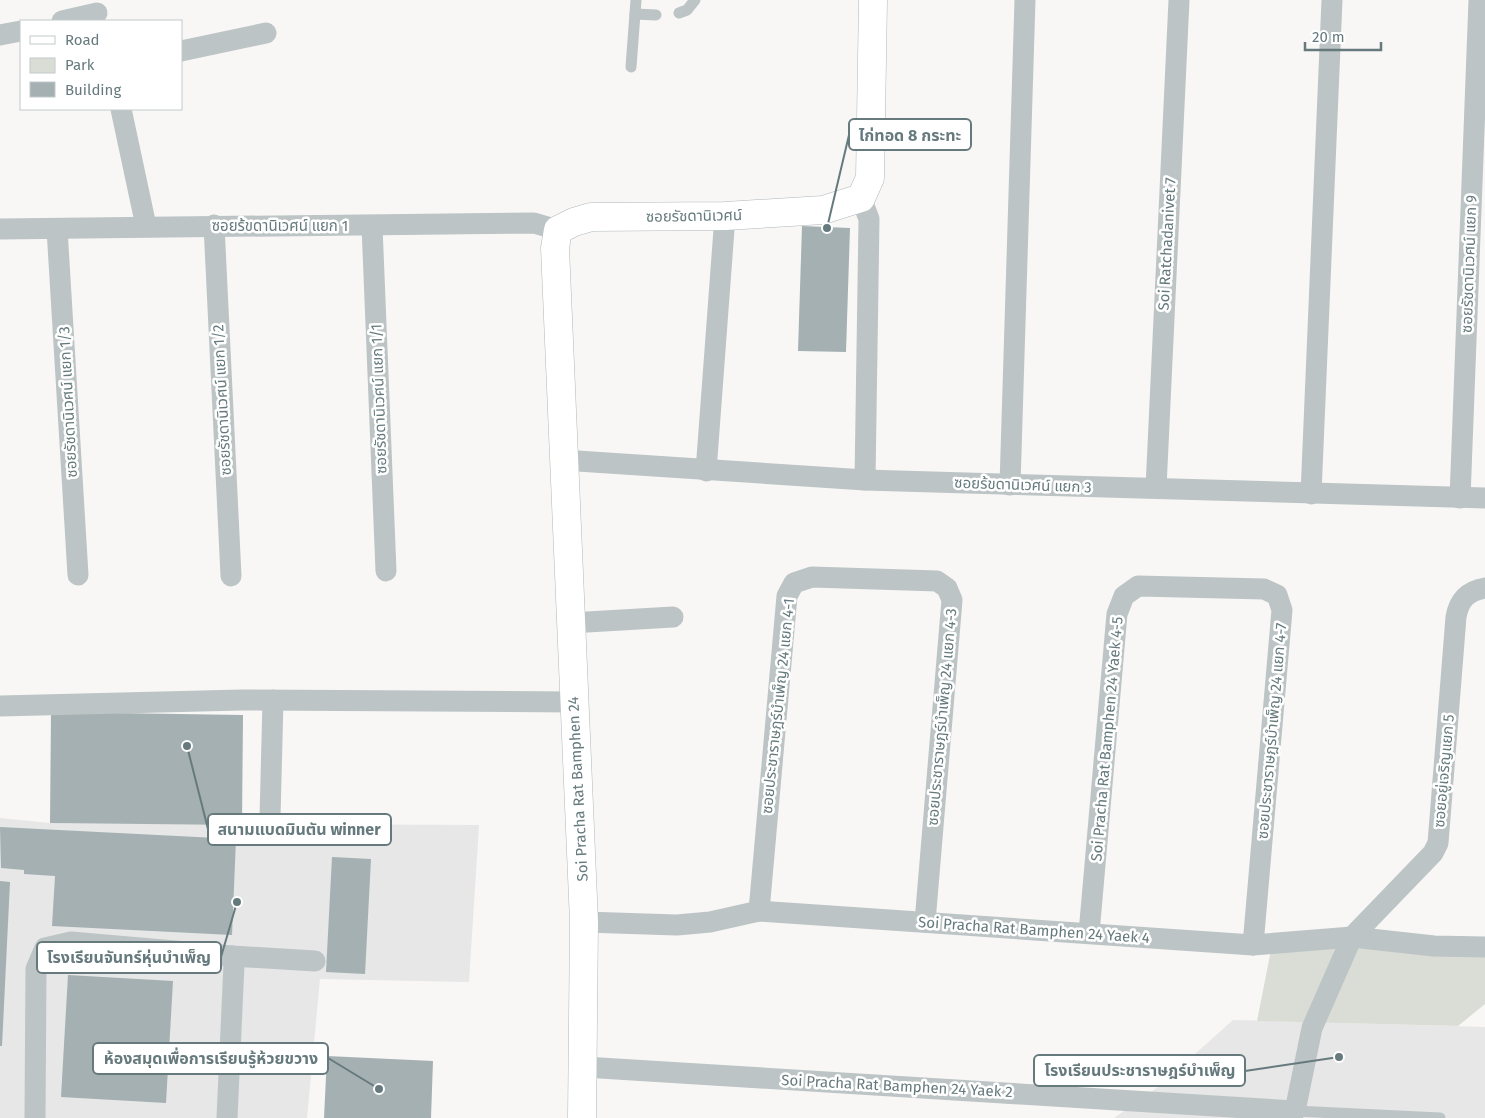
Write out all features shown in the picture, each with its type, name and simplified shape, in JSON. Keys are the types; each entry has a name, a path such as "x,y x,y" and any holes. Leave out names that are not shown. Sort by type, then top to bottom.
{"street":[{"path":"864,480 869,219 860,198 870,178 873,0"},
{"path":"1010,486 1026,0"},
{"name":"Soi Ratchadanivet 7","path":"1156,488 1179,0"},
{"path":"1312,494 1332,0"},
{"name":"ซอยรัชดานิเวศน์ แยก 9","path":"1460,498 1479,0"},
{"path":"66,20 97,11"},
{"path":"0,36 20,31"},
{"path":"182,51 266,33"},
{"path":"121,110 146,226"},
{"name":"ซอยรัชดานิเวศน์","path":"558,230 574,222 591,217 725,216 823,210 860,198"},
{"path":"706,471 725,216"},
{"name":"ซอยร้ขดานิเวศน์ แยก 1","path":"0,229 214,225 372,226 534,222 558,230"},
{"name":"ซอยรัชดานิเวศน์ แยก 1/2","path":"214,225 231,576"},
{"name":"ซอยรัชดานิเวศน์ แยก 1/1","path":"372,226 386,571"},
{"name":"ซอยรัชดานิเวศน์ แยก 1/3","path":"58,229 78,575"},
{"path":"558,230 555,248 562,460"},
{"name":"ซอยร้ขดานิเวศน์ แยก 3","path":"562,460 864,480 1010,486 1156,488 1485,498"},
{"name":"Soi Pracha Rat Bamphen 24","path":"562,460 584,922 582,1118"},
{"name":"ซอยประชาราษฎร์บำเพ็ญ 24 แยก 4-1","path":"759,911 786,596 794,583 812,577 874,579"},
{"name":"ซอยประชาราษฎร์บำเพ็ญ 24 แยก 4-3","path":"874,579 937,582 947,588 952,600 925,922"},
{"name":"Soi Pracha Rat Bamphen 24 Yaek 4-5","path":"1089,934 1117,614 1124,596 1138,586 1201,588"},
{"name":"ซอยประชาราษฎร์บำเพ็ญ 24 แยก 4-7","path":"1201,588 1264,590 1277,595 1282,610 1253,945"},
{"name":"ซอยอยู่เจริญแยก 5","path":"1352,937 1433,853 1438,843 1456,617 1459,604 1468,593 1485,588"},
{"path":"570,623 673,617"},
{"path":"0,706 273,700 574,702"},
{"path":"270,818 273,700"},
{"name":"Soi Pracha Rat Bamphen 24 Yaek 4","path":"584,922 677,925 710,922 759,911 1253,945 1352,937 1434,946 1485,947"},
{"path":"1295,1112 1312,1028 1352,937"},
{"path":"35,1118 36,969 45,948 71,942 315,961"},
{"path":"228,1118 234,964 232,956"},
{"name":"Soi Pracha Rat Bamphen 24 Yaek 2","path":"584,1067 1295,1112"}],"lane":[{"path":"631,67 636,0"},
{"path":"679,13 686,10 695,0"},
{"path":"635,14 656,15"},
{"path":"1295,1112 1440,1118"}],"shaded area":[{"path":"0,818 50,823 479,825 469,982 320,979 307,1118 0,1118"},
{"path":"1233,1020 1485,1027 1485,1118 1114,1118 1158,1087"}],"green space":[{"path":"1368,948 1485,952 1485,1004 1458,1026 1257,1021 1271,950"}],"building":[{"path":"802,226 850,228 846,352 798,351"},
{"path":"51,712 243,715 242,825 50,823"},
{"path":"0,827 236,839 232,935 52,926 55,876 24,874 24,870 1,868"},
{"path":"332,857 371,859 365,974 326,972"},
{"path":"0,881 10,882 2,1046 0,1046"},
{"path":"68,975 173,981 166,1103 61,1097"},
{"path":"327,1056 433,1061 431,1118 324,1118"}],"place":[{"name":"ไก่ทอด 8 กระทะ","path":"827,228"},
{"name":"สนามแบดมินตัน winner","path":"187,746"},
{"name":"โรงเรียนจันทร์หุ่นบำเพ็ญ","path":"237,902"},
{"name":"โรงเรียนประชาราษฎร์บำเพ็ญ","path":"1339,1057"},
{"name":"ห้องสมุดเพื่อการเรียนรู้ห้วยขวาง","path":"379,1089"}]}
